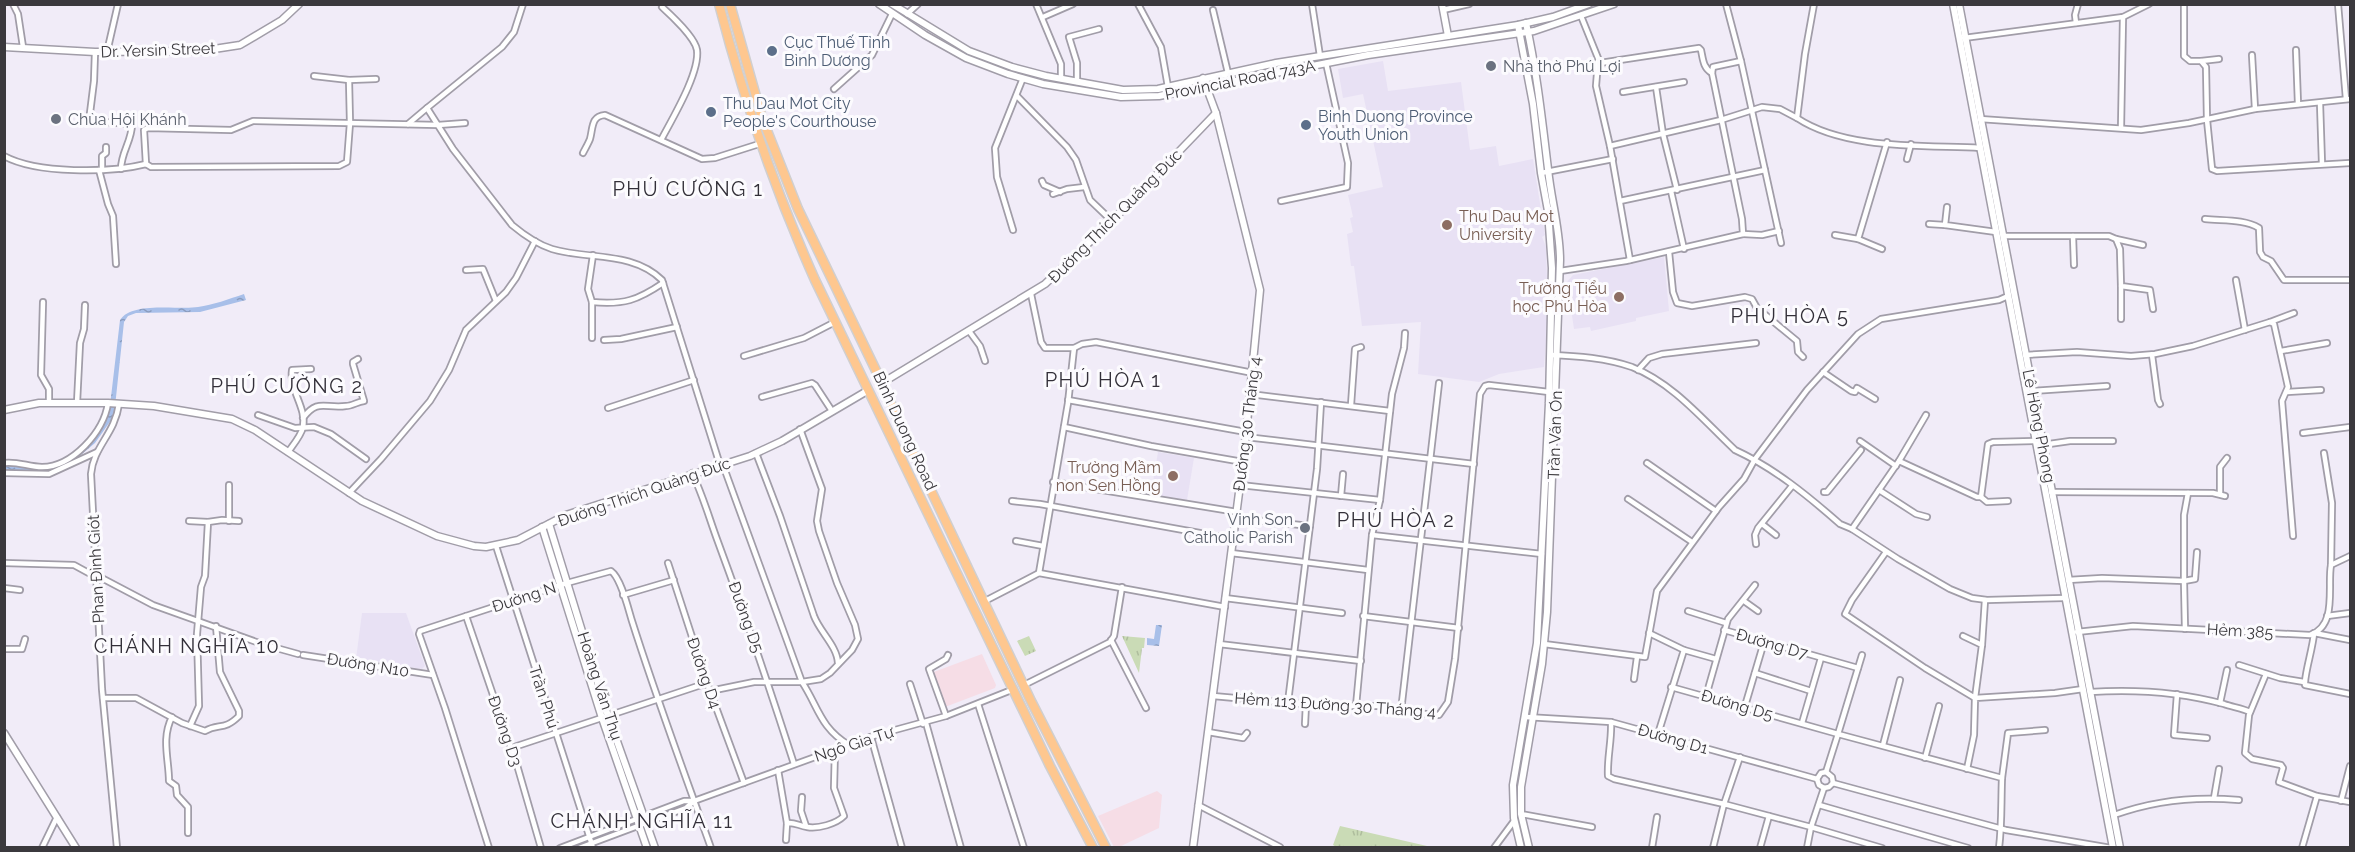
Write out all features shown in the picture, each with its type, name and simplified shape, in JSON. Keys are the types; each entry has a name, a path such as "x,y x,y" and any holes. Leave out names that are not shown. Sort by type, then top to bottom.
{"highway":[{"name":"Binh Duong Road","path":"719,4 759,144 791,227 867,391 1093,848"},
{"name":"Binh Duong Road","path":"730,4 770,140 805,225 882,382 907,440 1024,685 1106,848"},
{"path":"759,144 770,140"},
{"path":"867,391 882,382"},
{"path":"1014,689 1024,685"}],"street":[{"path":"13,4 18,14 23,47"},
{"path":"107,52 118,4"},
{"name":"Dr. Yersin Street","path":"4,47 95,52 201,51 240,45 282,20 299,4"},
{"path":"408,124 501,47 514,32 523,4"},
{"name":"Provincial Road 743A","path":"879,4 966,58 1023,78 1075,90 1122,97 1159,96 1326,63 1520,34 1614,4"},
{"name":"Provincial Road 743A","path":"892,4 969,51 1011,67 1123,90 1158,89 1320,56 1518,25 1589,4"},
{"path":"907,14 918,4"},
{"path":"1036,4 1061,64 1061,79"},
{"path":"1043,17 1073,4"},
{"path":"1138,4 1161,47 1167,87"},
{"path":"1312,4 1320,56"},
{"path":"1450,44 1443,7 1469,4"},
{"path":"1726,4 1766,170 1780,243"},
{"path":"1797,118 1814,4"},
{"name":"Lê Hồng Phong","path":"1953,4 2004,236 2032,391 2065,598 2090,692 2120,848"},
{"name":"Lê Hồng Phong","path":"1959,4 1962,38"},
{"path":"2076,23 2075,15 2078,4"},
{"path":"1962,38 2123,17 2149,4"},
{"path":"2184,4 2184,56 2190,61 2219,59"},
{"path":"1978,118 2141,130 2207,120 2255,109 2348,99 2338,4"},
{"path":"661,140 689,85 697,47 680,23 662,7"},
{"path":"1213,10 1228,73"},
{"path":"834,89 872,55 892,14"},
{"path":"1581,16 1598,62 1596,86 1613,159 1630,260"},
{"path":"2121,128 2123,17"},
{"name":"Trần Văn Ơn","path":"1526,23 1539,87 1551,240 1554,355 1549,392 1537,643 1522,782 1521,814 1529,848"},
{"name":"Trần Văn Ơn","path":"1518,25 1544,172 1558,223 1560,271 1554,355 1544,644 1530,717 1513,786 1514,821 1521,848"},
{"path":"1077,82 1077,63 1069,37 1099,29"},
{"path":"2342,38 2350,38"},
{"path":"1598,62 1643,58 1698,48 1701,50 1703,64 1712,73"},
{"path":"2296,50 2298,104"},
{"path":"95,52 89,121 132,124 131,138 121,156 121,169"},
{"path":"2252,55 2255,109"},
{"path":"1741,61 1713,67 1712,73 1744,226 1743,234"},
{"path":"2201,61 2206,67 2207,120 2212,169 2217,171 2350,163"},
{"path":"1281,201 1347,187 1348,163 1326,63"},
{"path":"314,76 349,80 376,79"},
{"path":"1013,230 999,187 995,148 1023,78"},
{"name":"Đường 30 Tháng 4","path":"1193,848 1243,462 1260,290 1216,113 1203,78"},
{"path":"4,156 22,165 100,170 146,164 152,167 339,165 347,162 349,155 349,80"},
{"path":"1623,92 1684,82"},
{"path":"1656,87 1662,134 1684,249"},
{"path":"1017,96 1067,147 1076,160 1090,200 1112,221"},
{"path":"2320,103 2322,164"},
{"path":"1610,146 1722,120 1762,107 1780,109 1815,127 1851,139 1980,148"},
{"path":"427,108 453,149 512,225 535,241 555,249 639,264 654,272 663,283 722,465 802,682 813,699 815,711 822,721 849,745"},
{"name":"Đường Thích Quảng Đức","path":"882,382 1045,284 1112,221 1216,113"},
{"path":"583,153 590,139 590,130 594,120 600,115 610,116 691,155 707,159 759,144"},
{"name":"Lê Hồng Phong","path":"1978,118 1980,148 2008,296 2068,580 2082,689 2112,848"},
{"path":"146,164 144,130 148,128 231,130 253,121 438,125 465,123"},
{"path":"1858,239 1887,142"},
{"path":"1907,159 1911,144"},
{"path":"106,147 100,170 113,216 116,264"},
{"path":"1544,172 1613,159"},
{"path":"1620,201 1766,170"},
{"path":"1042,181 1044,185 1060,192"},
{"path":"1053,194 1084,187"},
{"path":"1945,225 1947,207"},
{"path":"2205,219 2241,222 2253,224 2259,228 2259,252 2271,261 2284,280 2350,280"},
{"path":"1929,224 1996,232"},
{"path":"1560,271 1630,260 1743,234 1762,235 1779,231"},
{"path":"1835,235 1858,239 1882,249"},
{"path":"2004,236 2109,236 2116,240 2143,245"},
{"path":"2073,236 2074,265"},
{"path":"2116,240 2120,249 2121,319"},
{"path":"349,493 430,401 449,370 466,330 506,292 535,241"},
{"path":"1669,252 1673,292 1677,303 1692,306 1745,297 1752,298 1757,308 1797,341 1798,352 1803,357"},
{"path":"592,338 592,302 588,289 593,255"},
{"path":"466,270 483,269 496,301"},
{"path":"2236,280 2245,330"},
{"path":"592,302 622,303 641,298 663,283"},
{"path":"2121,286 2150,290 2153,309"},
{"path":"1031,294 1041,342 1045,348 1074,348 1096,342 1253,374"},
{"path":"1544,644 1645,657 1657,591 1716,511 1744,479 1755,459 1807,390 1858,334 1881,319 1999,300 2008,296"},
{"path":"43,302 41,375 49,389 49,403"},
{"path":"77,403 80,343 86,305"},
{"path":"2025,355 2077,352 2131,356 2152,355 2193,346 2294,313"},
{"path":"744,356 804,338 835,322"},
{"path":"2270,322 2274,324 2288,387 2282,401 2291,488 2293,536"},
{"path":"604,340 621,339 676,327"},
{"path":"969,331 980,346 985,361"},
{"path":"1356,706 1372,535 1380,500 1390,411 1404,348 1405,333"},
{"path":"1638,370 1649,358 1662,354 1756,343"},
{"path":"2281,351 2327,343"},
{"path":"1351,405 1355,349 1361,347"},
{"path":"1039,573 1064,427 1074,348"},
{"path":"1554,355 1600,360 1638,370 1678,395 1735,450 1755,459 1839,524 1852,529 1886,552 1950,589 1972,598 1985,600 2065,598"},
{"path":"2152,355 2157,400 2160,404"},
{"path":"303,418 320,404 347,406 364,401 353,364 358,359"},
{"path":"288,452 303,427 303,418 291,382 292,370 311,369"},
{"path":"1823,372 1851,391 1855,392 1857,388 1875,399"},
{"path":"608,408 694,380"},
{"path":"762,397 812,383 832,411"},
{"path":"1401,711 1439,383"},
{"name":"Hẻm 113 Đường 30 Tháng 4","path":"1213,696 1306,704 1378,706 1439,715 1448,702 1459,628 1480,394 1485,386 1549,392"},
{"path":"2032,391 2107,387"},
{"path":"2287,392 2320,390"},
{"name":"Đường Thích Quảng Đức","path":"4,410 26,404 109,403 154,406 232,419 255,430 349,493 437,536 474,546 496,546 518,540 566,515 756,453 782,441 867,391"},
{"path":"1250,394 1390,411"},
{"path":"1068,400 1246,435 1318,446 1474,464"},
{"path":"1288,702 1314,493 1322,402"},
{"path":"4,473 49,474 69,462 102,424 109,403"},
{"name":"Phan Đình Giót","path":"117,848 103,698 91,474 97,452 117,417 118,404"},
{"path":"258,415 289,426 314,427 339,438 366,459"},
{"path":"1852,529 1898,464 1926,415"},
{"path":"1064,427 1151,446 1243,462"},
{"path":"2303,433 2350,427"},
{"path":"710,691 768,681 802,682 821,679 836,668 856,645 858,636 819,531 817,521 822,489 800,429"},
{"path":"1860,441 1898,464 1977,497 1981,496 1987,502 2008,501"},
{"path":"1981,496 1988,444 2113,441"},
{"path":"1824,492 1827,492 1861,450"},
{"path":"4,464 15,462 41,467 54,466 97,452"},
{"path":"756,453 814,616 834,649 838,663"},
{"path":"2304,682 2310,665 2314,633 2327,616 2332,503 2324,453"},
{"path":"2051,492 2222,495 2220,468 2226,458"},
{"path":"1647,463 1716,511"},
{"name":"Đường D5","path":"692,473 703,495 768,681 794,764"},
{"path":"1341,496 1342,474"},
{"path":"1053,482 1310,526"},
{"path":"229,485 229,521"},
{"path":"1240,485 1380,500"},
{"path":"1756,544 1755,535 1792,486"},
{"path":"1879,490 1916,514 1927,517"},
{"path":"2185,629 2184,515 2188,494"},
{"path":"1628,499 1692,542"},
{"path":"1012,501 1233,538"},
{"path":"189,521 239,521"},
{"path":"190,726 196,716 198,706 197,634 201,587 205,576 208,522"},
{"path":"1762,524 1776,535"},
{"name":"Hoàng Văn Thụ","path":"545,526 626,780 654,848"},
{"path":"1372,535 1542,554"},
{"path":"1016,541 1043,546"},
{"name":"Trần Phú","path":"496,546 592,845"},
{"path":"1886,552 1852,600 1845,615 1975,698 2082,689"},
{"path":"2068,580 2102,578 2184,581 2195,579 2197,552"},
{"path":"1231,553 1368,570"},
{"path":"2331,565 2350,556"},
{"name":"Đường N10","path":"4,563 74,564 153,605 262,644 300,655 434,675"},
{"name":"Đường D4","path":"668,563 707,683 744,783"},
{"name":"Đường N","path":"489,848 419,634 420,631 563,584 611,571 616,575 657,700 711,848"},
{"path":"985,601 1039,573 1225,607"},
{"path":"623,595 674,580"},
{"path":"1706,696 1726,623 1755,585"},
{"path":"1122,587 1112,640 1146,708"},
{"path":"4,588 20,590"},
{"path":"1225,598 1342,613"},
{"path":"1967,769 1974,735 1975,698 1985,600"},
{"path":"1744,601 1758,611"},
{"path":"1688,611 1726,623"},
{"path":"2327,616 2350,613"},
{"name":"Đường D3","path":"466,616 511,748 541,848"},
{"path":"1363,616 1459,628"},
{"name":"Hẻm 385","path":"2075,632 2133,626 2303,635 2314,633 2350,640"},
{"path":"103,698 136,698 190,726 205,731 208,728 222,728 239,716 220,672 216,627"},
{"name":"Đường D7","path":"1724,630 1858,668"},
{"path":"1649,633 1684,650 1716,659"},
{"path":"1963,636 1982,645"},
{"path":"4,649 22,649 25,639"},
{"path":"1024,685 1112,640"},
{"path":"1745,706 1764,642"},
{"path":"1220,644 1361,661"},
{"path":"1658,734 1684,650"},
{"path":"946,716 929,669 946,659 948,655"},
{"path":"1827,772 1862,655"},
{"path":"1634,679 1637,657"},
{"path":"1802,723 1821,658"},
{"path":"2240,665 2266,674 2304,682 2305,685 2350,694"},
{"path":"2220,703 2227,670"},
{"path":"1755,673 1811,691"},
{"path":"2266,674 2250,712 2245,753 2252,759 2281,765 2283,768 2279,782 2317,796 2350,802"},
{"path":"1883,745 1900,680"},
{"path":"511,748 707,683"},
{"path":"910,684 961,848"},
{"name":"Đường D5","path":"1671,687 2002,778"},
{"name":"Ngô Gia Tự","path":"560,848 588,836 686,808 694,801 835,749 946,716 1014,689"},
{"path":"2090,692 2132,690 2177,694 2250,712"},
{"path":"2177,694 2174,735 2207,738"},
{"path":"978,704 1024,848"},
{"path":"1305,724 1306,704"},
{"path":"1925,758 1939,706"},
{"path":"172,717 168,728 165,756 169,781 176,786 177,795 188,807 189,833"},
{"name":"Đường D1","path":"1530,717 1611,722 1817,779"},
{"path":"1611,722 1608,776 1724,804 1882,848"},
{"path":"1999,848 2002,778 2008,733 2045,730"},
{"path":"1208,732 1243,738 1247,733"},
{"path":"4,733 76,848"},
{"path":"871,737 902,848"},
{"path":"787,823 794,822 807,827 818,827 838,821 844,816 834,788 835,749"},
{"path":"1713,848 1724,804 1740,757"},
{"path":"2341,801 2350,766"},
{"path":"2214,798 2218,769"},
{"path":"778,770 787,823 786,840"},
{"path":"1827,772 1821,773 1817,779 1818,785 1824,788 1833,783"},
{"path":"1827,772 1831,775 1833,783"},
{"path":"1833,783 2001,829 2112,848"},
{"path":"1807,848 1811,827 1824,788"},
{"path":"2302,848 2317,796"},
{"path":"802,797 801,811 807,827"},
{"path":"2114,815 2154,803 2214,798 2239,800"},
{"path":"1198,804 1280,847"},
{"path":"1819,805 1968,848"},
{"path":"1521,814 1592,827"},
{"path":"1760,848 1769,816"},
{"path":"42,848 57,817"},
{"path":"1652,848 1657,817"},
{"name":"Ngô Gia Tự","path":"579,848 592,845 641,821"},
{"name":"Hoàng Văn Thụ","path":"641,821 647,848"},
{"path":"1494,848 1514,821"},
{"path":"2055,840 2055,848"},
{"path":"1858,848 1860,841"}],"shaded area":[{"name":"Thu Dau Mot University","path":"1383,61 1388,91 1461,82 1470,150 1496,146 1499,166 1533,159 1545,235 1542,237 1546,247 1548,313 1544,367 1499,374 1479,382 1418,374 1421,322 1362,326 1347,234 1353,232 1350,218 1353,217 1348,195 1383,187 1363,94 1343,98 1338,69"},
{"name":"Trường Tiểu học Phú Hòa","path":"1664,257 1669,311 1591,331 1590,327 1574,329 1567,282 1573,275"},
{"name":"Trường Mầm non Sen Hồng","path":"1158,452 1194,458 1187,500 1151,494"},
{"path":"362,613 406,613 425,666 422,669 356,659"},
{"path":"982,654 996,685 995,688 945,707 931,673"},
{"path":"1157,791 1162,795 1159,828 1119,847 1114,847 1098,816"}],"green space":[{"path":"1029,636 1036,651 1025,656 1017,641"},
{"path":"1122,636 1145,638 1139,673"},
{"path":"1340,826 1427,846 1427,848 1336,847 1333,845"}],"water":[{"path":"244,294 246,300 200,312 136,313 128,316 124,322 114,416 95,443 75,460 55,471 5,470 5,465 59,465 94,437 109,414 120,320 126,314 145,308 204,306"},
{"path":"1156,625 1162,625 1159,646 1147,645 1147,638 1154,639"}],"place":[{"name":"Cục Thuế Tỉnh Bình Dương","path":"772,51"},
{"name":"Nhà thờ Phú Lợi","path":"1491,66"},
{"name":"Thu Dau Mot City People's Courthouse","path":"711,112"},
{"name":"Chùa Hội Khánh","path":"56,119"},
{"name":"Binh Duong Province Youth Union","path":"1306,125"},
{"name":"Thu Dau Mot University","path":"1447,225"},
{"name":"Trường Tiểu học Phú Hòa","path":"1619,297"},
{"name":"Trường Mầm non Sen Hồng","path":"1173,476"},
{"name":"Vinh Son Catholic Parish","path":"1305,528"}],"district":[{"name":"PHÚ CƯỜNG 1","path":"688,189"},
{"name":"PHÚ HÒA 5","path":"1790,316"},
{"name":"PHÚ HÒA 1","path":"1103,380"},
{"name":"PHÚ CƯỜNG 2","path":"287,386"},
{"name":"PHÚ HÒA 2","path":"1396,520"},
{"name":"CHÁNH NGHĨA 10","path":"187,646"},
{"name":"CHÁNH NGHĨA 11","path":"642,821"}]}
